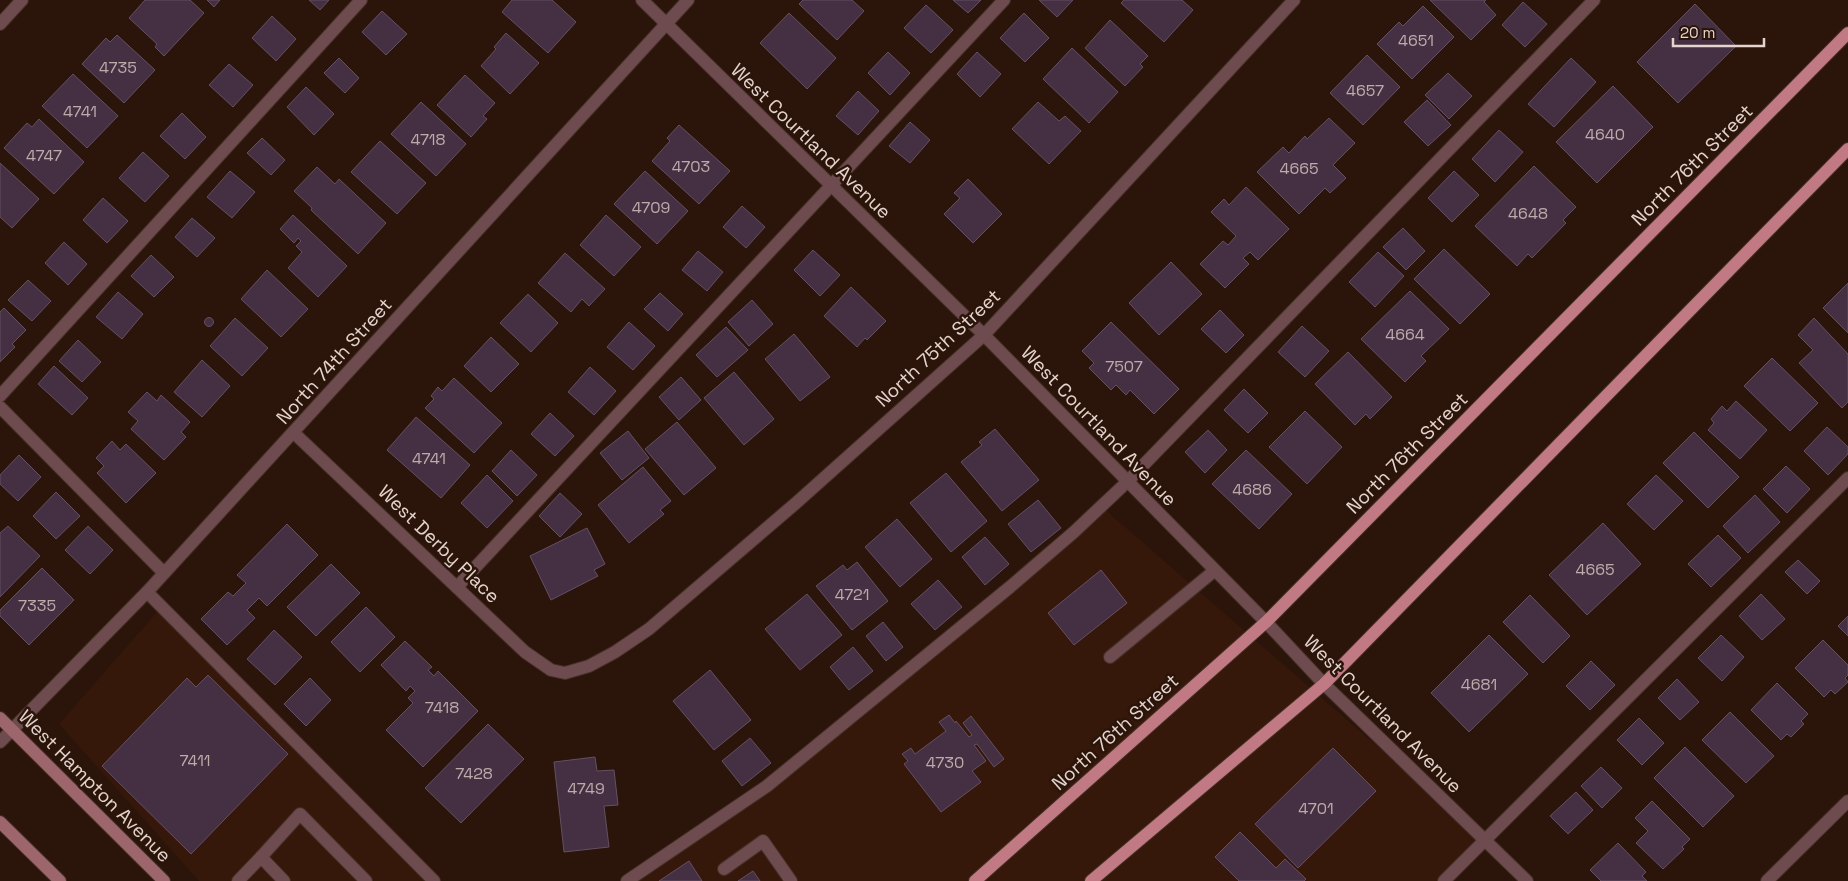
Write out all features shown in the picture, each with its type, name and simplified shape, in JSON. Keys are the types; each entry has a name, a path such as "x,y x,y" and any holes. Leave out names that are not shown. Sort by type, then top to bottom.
{"main road":[{"name":"North 76th Street","path":"975,881 1266,622 1848,33"},
{"path":"1091,881 1324,684 1848,149"},
{"name":"West Hampton Avenue","path":"0,718 164,881"},
{"path":"0,822 60,881"}],"street":[{"path":"0,24 22,0"},
{"path":"0,396 361,0"},
{"name":"West Courtland Avenue","path":"642,0 984,336 1266,622 1324,684 1526,881"},
{"name":"North 74th Street","path":"0,742 147,592 688,0"},
{"path":"457,587 1004,0"},
{"name":"North 75th Street","path":"565,673 589,666 615,652 649,629 796,503 984,336 1294,0"},
{"path":"627,881 767,786 1010,587 1074,532 1128,482 1594,0"},
{"path":"0,407 164,572"},
{"name":"West Derby Place","path":"294,432 525,652 551,670 565,673"},
{"path":"1444,881 1848,478"},
{"path":"1110,657 1214,571"},
{"path":"147,592 434,881"},
{"path":"1767,881 1848,801"},
{"path":"238,881 300,814 366,881"},
{"path":"724,869 764,841 791,881"},
{"path":"261,857 284,881"}],"shaded area":[{"path":"1102,507 1485,840 1444,881 621,881 770,789"},
{"path":"158,611 433,881 199,881 59,724"}],"building":[{"path":"145,0 190,0 204,13 164,56 155,47 157,44 129,18"},
{"path":"207,0 220,0 214,7"},
{"path":"309,0 329,0 320,10"},
{"path":"512,0 552,0 576,22 548,53 502,12"},
{"path":"803,0 852,0 864,11 837,40 799,4"},
{"path":"953,0 981,0 968,13"},
{"path":"1039,0 1073,0 1057,17"},
{"path":"1124,0 1182,0 1193,10 1164,42 1121,3"},
{"path":"1430,0 1486,0 1484,2 1496,15 1471,40"},
{"path":"1523,2 1547,24 1525,47 1502,25"},
{"path":"1695,4 1736,46 1678,103 1637,62"},
{"path":"926,5 953,30 931,53 904,28"},
{"path":"1423,6 1454,37 1412,79 1377,44 1399,22 1403,26"},
{"path":"382,11 407,34 386,55 362,32"},
{"path":"789,13 836,58 807,89 760,43"},
{"path":"1024,13 1049,38 1025,62 1000,38"},
{"path":"272,16 296,39 276,61 252,38"},
{"path":"1110,20 1148,56 1140,64 1143,67 1125,86 1085,48"},
{"path":"506,33 539,63 510,94 481,66 496,49 494,47"},
{"path":"117,35 155,70 124,103 82,64 106,38 110,42"},
{"path":"1072,48 1118,92 1089,123 1043,79"},
{"path":"888,52 910,73 890,95 868,73"},
{"path":"977,52 1001,74 980,97 957,74"},
{"path":"1367,55 1400,87 1363,125 1330,93"},
{"path":"339,58 359,78 345,93 324,73"},
{"path":"1571,58 1596,82 1554,127 1528,104"},
{"path":"229,64 253,85 233,107 209,85"},
{"path":"1448,73 1472,96 1449,119 1425,95"},
{"path":"73,74 118,116 87,148 42,106"},
{"path":"465,75 495,103 483,116 487,119 471,137 437,105"},
{"path":"1613,86 1653,127 1597,183 1556,142"},
{"path":"306,87 334,114 314,135 287,107"},
{"path":"858,91 879,111 858,135 836,116"},
{"path":"1427,100 1451,125 1428,146 1404,122"},
{"path":"421,102 466,144 436,176 391,134"},
{"path":"1038,102 1059,121 1065,116 1081,131 1049,164 1012,129"},
{"path":"182,113 206,137 185,159 160,136"},
{"path":"1329,118 1355,143 1333,165 1346,178 1330,193 1325,188 1299,214 1257,172 1283,147 1289,153 1305,136 1307,139"},
{"path":"39,119 84,162 54,194 4,148 27,123 32,127"},
{"path":"910,122 930,140 910,163 889,146"},
{"path":"679,125 730,171 699,204 652,161 670,141 667,138"},
{"path":"1499,130 1523,152 1495,182 1472,159"},
{"path":"262,138 285,160 271,175 247,153"},
{"path":"380,141 426,183 397,214 351,172"},
{"path":"143,152 169,176 145,202 119,178"},
{"path":"0,163 39,199 12,228 0,217"},
{"path":"1534,166 1576,207 1563,220 1566,223 1532,258 1528,254 1517,266 1475,226"},
{"path":"317,167 335,184 339,179 386,223 358,254 311,210 312,208 294,191"},
{"path":"230,171 255,192 232,218 207,197"},
{"path":"645,171 688,211 657,244 614,204"},
{"path":"1454,171 1479,195 1452,222 1428,198"},
{"path":"968,179 1002,214 973,243 944,214 960,198 954,193"},
{"path":"1246,187 1289,229 1258,260 1250,252 1243,258 1249,264 1225,288 1200,264 1223,241 1228,245 1236,236 1211,212 1224,199 1229,205"},
{"path":"103,198 128,221 107,243 83,220"},
{"path":"742,206 765,227 746,248 723,227"},
{"path":"293,215 347,266 318,297 288,268 302,252 296,246 301,241 298,238 294,243 280,229"},
{"path":"606,215 641,247 614,276 580,245"},
{"path":"192,218 215,238 197,257 175,237"},
{"path":"1403,228 1425,251 1406,270 1383,247"},
{"path":"64,242 87,264 68,285 45,263"},
{"path":"1444,249 1490,294 1460,324 1414,279"},
{"path":"813,250 840,275 820,296 794,270"},
{"path":"698,251 723,272 707,291 682,270"},
{"path":"1378,252 1404,276 1375,307 1349,282"},
{"path":"565,253 605,289 589,306 582,299 571,312 538,283"},
{"path":"151,255 174,277 154,297 131,276"},
{"path":"1171,262 1202,294 1159,335 1129,303"},
{"path":"267,270 308,309 281,337 241,299"},
{"path":"28,280 51,301 32,321 8,300"},
{"path":"1848,283 1848,333 1823,308"},
{"path":"851,287 886,321 857,347 824,316"},
{"path":"1410,291 1449,329 1421,356 1426,361 1405,382 1361,339"},
{"path":"118,292 143,314 122,339 96,317"},
{"path":"660,293 683,314 668,331 644,309"},
{"path":"528,294 558,323 531,352 500,323"},
{"path":"752,300 773,324 749,346 728,322"},
{"path":"4,308 26,330 12,344 15,347 0,362 0,312"},
{"path":"1220,310 1244,335 1226,353 1201,329"},
{"path":"209,318 213,322 209,326 205,322"},
{"path":"235,318 268,348 242,376 210,346"},
{"path":"1814,318 1848,354 1848,402 1842,408 1799,363 1813,350 1798,335"},
{"path":"629,322 655,346 633,370 607,347"},
{"path":"1111,322 1179,389 1154,414 1130,390 1126,395 1116,385 1111,390 1089,368 1094,363 1082,351"},
{"path":"1302,326 1329,351 1305,377 1278,352"},
{"path":"726,327 748,350 717,377 696,355"},
{"path":"794,334 830,377 800,401 765,359"},
{"path":"491,337 519,364 491,392 464,366"},
{"path":"78,340 101,362 82,382 59,361"},
{"path":"1348,352 1392,397 1370,419 1366,414 1355,425 1315,384"},
{"path":"1772,358 1818,403 1790,431 1744,386"},
{"path":"202,360 230,386 202,417 174,392"},
{"path":"54,366 88,398 72,415 38,384"},
{"path":"590,367 616,391 594,415 568,392"},
{"path":"734,372 774,419 744,445 704,398"},
{"path":"681,377 701,400 679,420 659,397"},
{"path":"454,378 502,423 474,453 425,408 434,399 431,396 438,387 442,391"},
{"path":"1244,389 1268,413 1248,433 1224,410"},
{"path":"147,392 157,401 161,395 190,422 181,432 186,437 164,460 131,429 138,421 128,412"},
{"path":"1736,401 1767,430 1740,459 1708,430 1714,423 1711,419 1722,406 1727,411"},
{"path":"1305,411 1342,447 1307,484 1269,447"},
{"path":"550,413 574,436 555,456 531,434"},
{"path":"416,417 470,465 441,498 387,450"},
{"path":"677,422 716,468 684,495 645,449"},
{"path":"1827,427 1848,447 1848,454 1828,475 1804,451"},
{"path":"995,429 1039,480 1002,511 961,462 982,445 979,442"},
{"path":"1208,430 1227,450 1205,473 1185,452"},
{"path":"628,431 649,458 622,480 600,453"},
{"path":"1694,432 1739,477 1708,508 1663,463"},
{"path":"112,441 120,450 126,444 156,473 126,503 97,473 104,466 96,458"},
{"path":"511,450 537,475 517,496 492,471"},
{"path":"1246,450 1292,494 1259,529 1212,484"},
{"path":"19,455 41,477 18,501 0,484 0,475"},
{"path":"1786,466 1810,489 1787,513 1763,489"},
{"path":"643,467 671,501 660,510 664,514 629,543 598,505"},
{"path":"946,473 987,521 951,552 910,503"},
{"path":"487,475 513,501 487,528 461,503"},
{"path":"1656,475 1683,501 1654,530 1627,504"},
{"path":"56,492 80,516 56,539 33,516"},
{"path":"560,493 582,514 560,537 539,516"},
{"path":"1755,495 1780,522 1748,553 1723,526"},
{"path":"1038,500 1061,528 1031,552 1008,524"},
{"path":"897,519 932,559 900,587 865,547"},
{"path":"1603,523 1641,564 1587,615 1549,575"},
{"path":"287,524 318,555 267,606 259,598 247,610 255,618 227,645 201,619 228,592 233,596 246,583 237,575"},
{"path":"8,526 40,556 0,597 0,533"},
{"path":"88,526 113,550 90,574 65,550"},
{"path":"587,528 605,564 594,570 598,576 551,600 530,556"},
{"path":"1718,535 1741,558 1711,587 1688,564"},
{"path":"985,537 1009,564 985,585 962,557"},
{"path":"1798,560 1820,581 1807,594 1785,572"},
{"path":"857,562 888,601 852,630 816,586 843,565 847,570"},
{"path":"331,564 360,593 316,636 287,607"},
{"path":"42,568 74,600 29,645 0,616 0,610"},
{"path":"1101,570 1127,603 1074,645 1048,613"},
{"path":"938,580 962,607 935,630 911,604"},
{"path":"807,594 842,635 800,670 765,629"},
{"path":"1761,594 1785,619 1762,640 1739,616"},
{"path":"1530,595 1570,636 1543,663 1503,622"},
{"path":"366,607 395,637 360,672 331,642"},
{"path":"1848,616 1848,636 1838,626"},
{"path":"883,622 903,647 886,661 866,636"},
{"path":"274,630 302,657 275,685 247,659"},
{"path":"1489,635 1528,674 1469,732 1431,693"},
{"path":"1721,635 1744,657 1722,681 1698,658"},
{"path":"1823,640 1848,665 1848,675 1845,678 1848,682 1835,694 1831,690 1824,697 1795,668"},
{"path":"405,641 432,667 428,670 434,676 438,671 478,711 423,767 386,730 413,703 408,698 415,691 410,686 406,691 381,665"},
{"path":"853,647 873,671 849,690 830,667"},
{"path":"1591,661 1615,685 1590,710 1566,686"},
{"path":"710,670 751,720 714,750 673,701"},
{"path":"208,675 288,754 191,854 102,766 187,678 196,687"},
{"path":"310,678 331,700 306,726 284,704"},
{"path":"1677,679 1699,702 1680,720 1658,698"},
{"path":"1777,683 1808,714 1801,721 1804,724 1791,737 1787,734 1781,740 1751,710"},
{"path":"1730,712 1774,756 1746,783 1702,740"},
{"path":"949,715 969,737 972,735 963,723 971,716 1004,759 994,767 977,744 974,745 986,761 972,771 981,782 941,812 904,764 908,761 902,754 911,748 915,754 946,731 939,722"},
{"path":"1639,718 1664,743 1642,765 1617,740"},
{"path":"488,724 524,759 461,823 425,788"},
{"path":"750,738 771,763 742,786 722,761"},
{"path":"1685,747 1734,796 1703,827 1654,778"},
{"path":"1333,748 1376,791 1298,868 1255,824"},
{"path":"595,757 597,771 614,770 618,805 604,806 609,847 564,852 554,762"},
{"path":"1601,767 1622,788 1602,808 1581,786"},
{"path":"1576,792 1593,810 1568,834 1550,816"},
{"path":"1652,801 1690,839 1682,847 1684,849 1663,869 1636,843 1648,831 1635,818"},
{"path":"1240,832 1276,868 1285,859 1306,879 1304,881 1239,881 1215,857"},
{"path":"1618,843 1646,872 1642,876 1647,881 1601,881 1590,870"},
{"path":"689,861 702,881 659,881"},
{"path":"753,871 760,881 738,881"}]}
